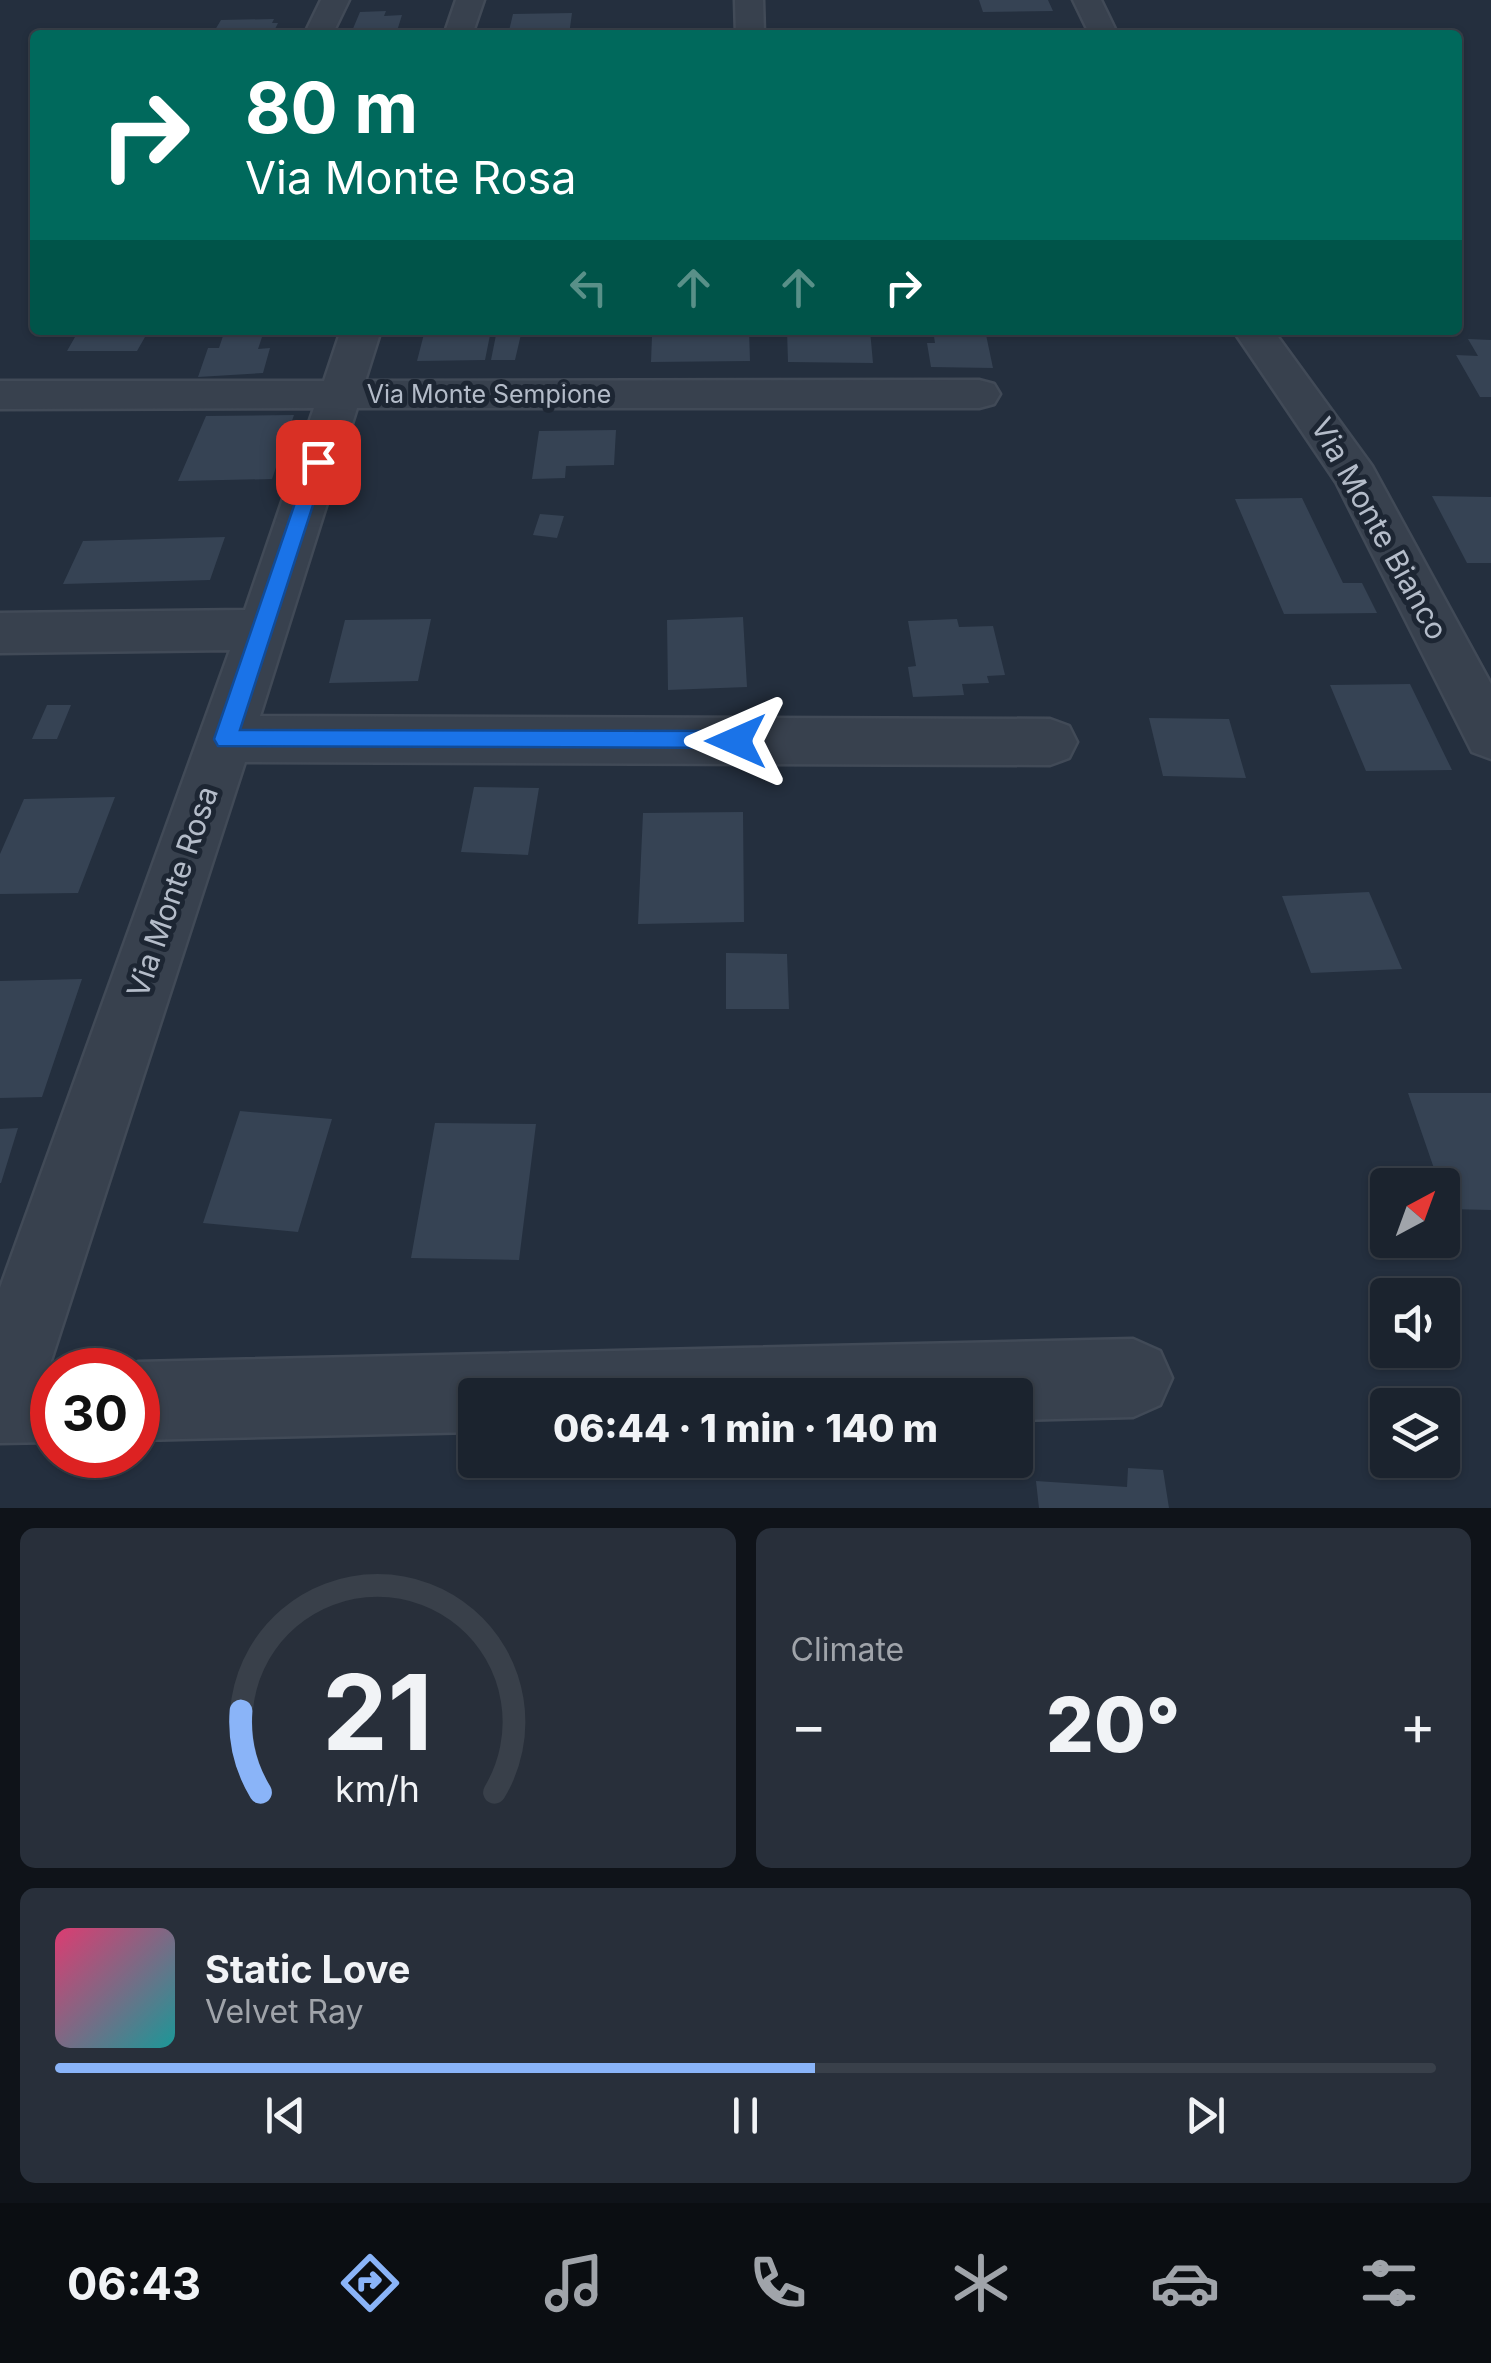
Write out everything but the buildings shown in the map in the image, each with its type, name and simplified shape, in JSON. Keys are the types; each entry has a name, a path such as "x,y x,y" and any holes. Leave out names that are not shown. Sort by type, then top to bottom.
{"street":[{"path":"320,30 335,0"},
{"path":"460,30 470,0"},
{"path":"749,0 750,30"},
{"path":"1087,0 1102,30"},
{"name":"Via Monte Rosa","path":"0,1396 263,630 358,335"},
{"name":"Via Monte Bianco","path":"1257,335 1356,477 1491,736"},
{"name":"Via Monte Sempione","path":"0,394 978,394"},
{"path":"0,634 263,630"},
{"path":"226,739 1050,742"},
{"path":"160,1400 1133,1378"},
{"path":"0,1404 30,1403"}],"route":[{"path":"318,462 226,739 736,741"}]}
